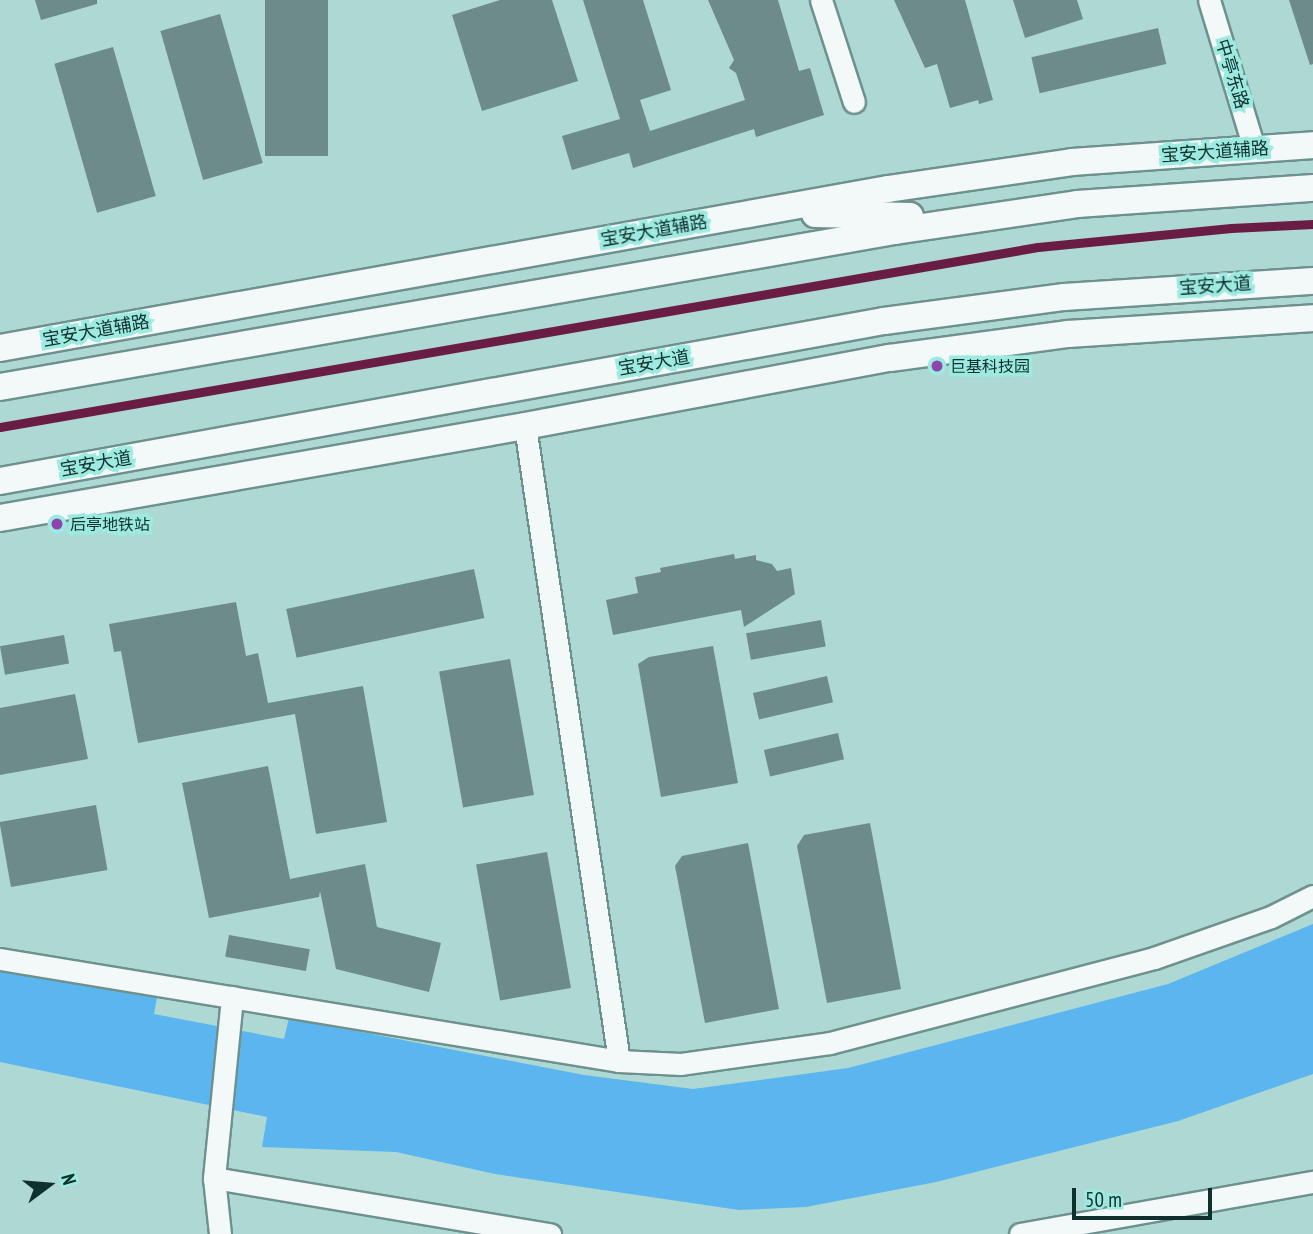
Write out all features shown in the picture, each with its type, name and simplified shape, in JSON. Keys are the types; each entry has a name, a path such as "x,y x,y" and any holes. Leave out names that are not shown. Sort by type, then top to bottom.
{"main road":[{"name":"宝安大道辅路","path":"0,348 888,189 1072,162 1313,145"},
{"path":"0,387 895,231 1077,204 1313,188"},
{"path":"759,212 981,218"},
{"name":"宝安大道","path":"0,481 884,321 1064,297 1313,281"},
{"path":"0,518 525,426 890,358 1112,331 1313,318"},
{"path":"884,321 1112,331"}],"street":[{"path":"821,0 854,102"},
{"name":"中亭东路","path":"1209,0 1254,148"},
{"path":"525,426 619,1060"},
{"path":"0,960 619,1060 681,1063 830,1043 1154,958 1271,917 1313,896"},
{"path":"220,1234 214,1178 232,997"},
{"path":"214,1178 550,1234"},
{"path":"1020,1234 1313,1182"}],"water":[{"path":"1313,924 1313,1074 1178,1121 936,1182 806,1207 739,1210 495,1174 396,1152 262,1147 267,1117 0,1062 0,963 158,992 154,1014 284,1039 289,1018 584,1075 693,1089 848,1068 1168,984"}],"building":[{"path":"35,0 97,0 97,4 41,20"},
{"path":"265,0 328,0 328,156 265,156"},
{"path":"500,0 552,0 578,81 482,111 452,15"},
{"path":"583,0 643,0 671,90 640,100 650,131 745,100 736,73 729,68 734,60 708,0 778,0 799,71 810,68 824,115 756,137 754,129 633,168 629,153 572,170 562,136 620,119"},
{"path":"894,0 965,0 993,100 979,104 978,100 950,108 937,64 925,68"},
{"path":"1013,0 1077,0 1083,19 1025,38"},
{"path":"1289,0 1313,0 1313,64 1310,65"},
{"path":"220,14 263,163 203,180 160,31"},
{"path":"1158,28 1166,64 1040,93 1031,57"},
{"path":"113,47 156,196 97,213 54,64"},
{"path":"734,554 735,559 756,555 756,560 772,564 777,571 791,568 795,594 744,627 741,610 613,635 606,600 638,593 635,577 661,572 660,568"},
{"path":"474,569 484,618 297,658 286,609"},
{"path":"236,602 246,656 258,653 268,703 363,686 387,822 316,834 295,714 138,743 121,651 114,652 109,624"},
{"path":"821,620 826,647 751,660 746,633"},
{"path":"64,635 69,664 5,675 0,646"},
{"path":"713,646 738,783 661,797 638,664 649,657"},
{"path":"510,659 534,795 463,807 439,672"},
{"path":"827,676 833,702 759,719 753,693"},
{"path":"75,694 88,759 0,775 0,708"},
{"path":"838,733 844,759 770,776 764,750"},
{"path":"268,766 290,879 365,864 377,927 441,943 429,992 336,969 320,891 319,897 209,918 182,783"},
{"path":"96,805 107,870 11,887 0,822"},
{"path":"870,823 901,989 827,1003 797,846 804,835"},
{"path":"748,843 779,1009 705,1023 675,866 682,856"},
{"path":"547,852 571,988 500,1000 476,865"},
{"path":"229,935 310,949 306,971 225,957"}],"transit line":[{"path":"0,427 1038,247 1231,228 1313,224"}],"place":[{"name":"巨基科技园","path":"937,366"},
{"name":"后亭地铁站","path":"57,524"}]}
